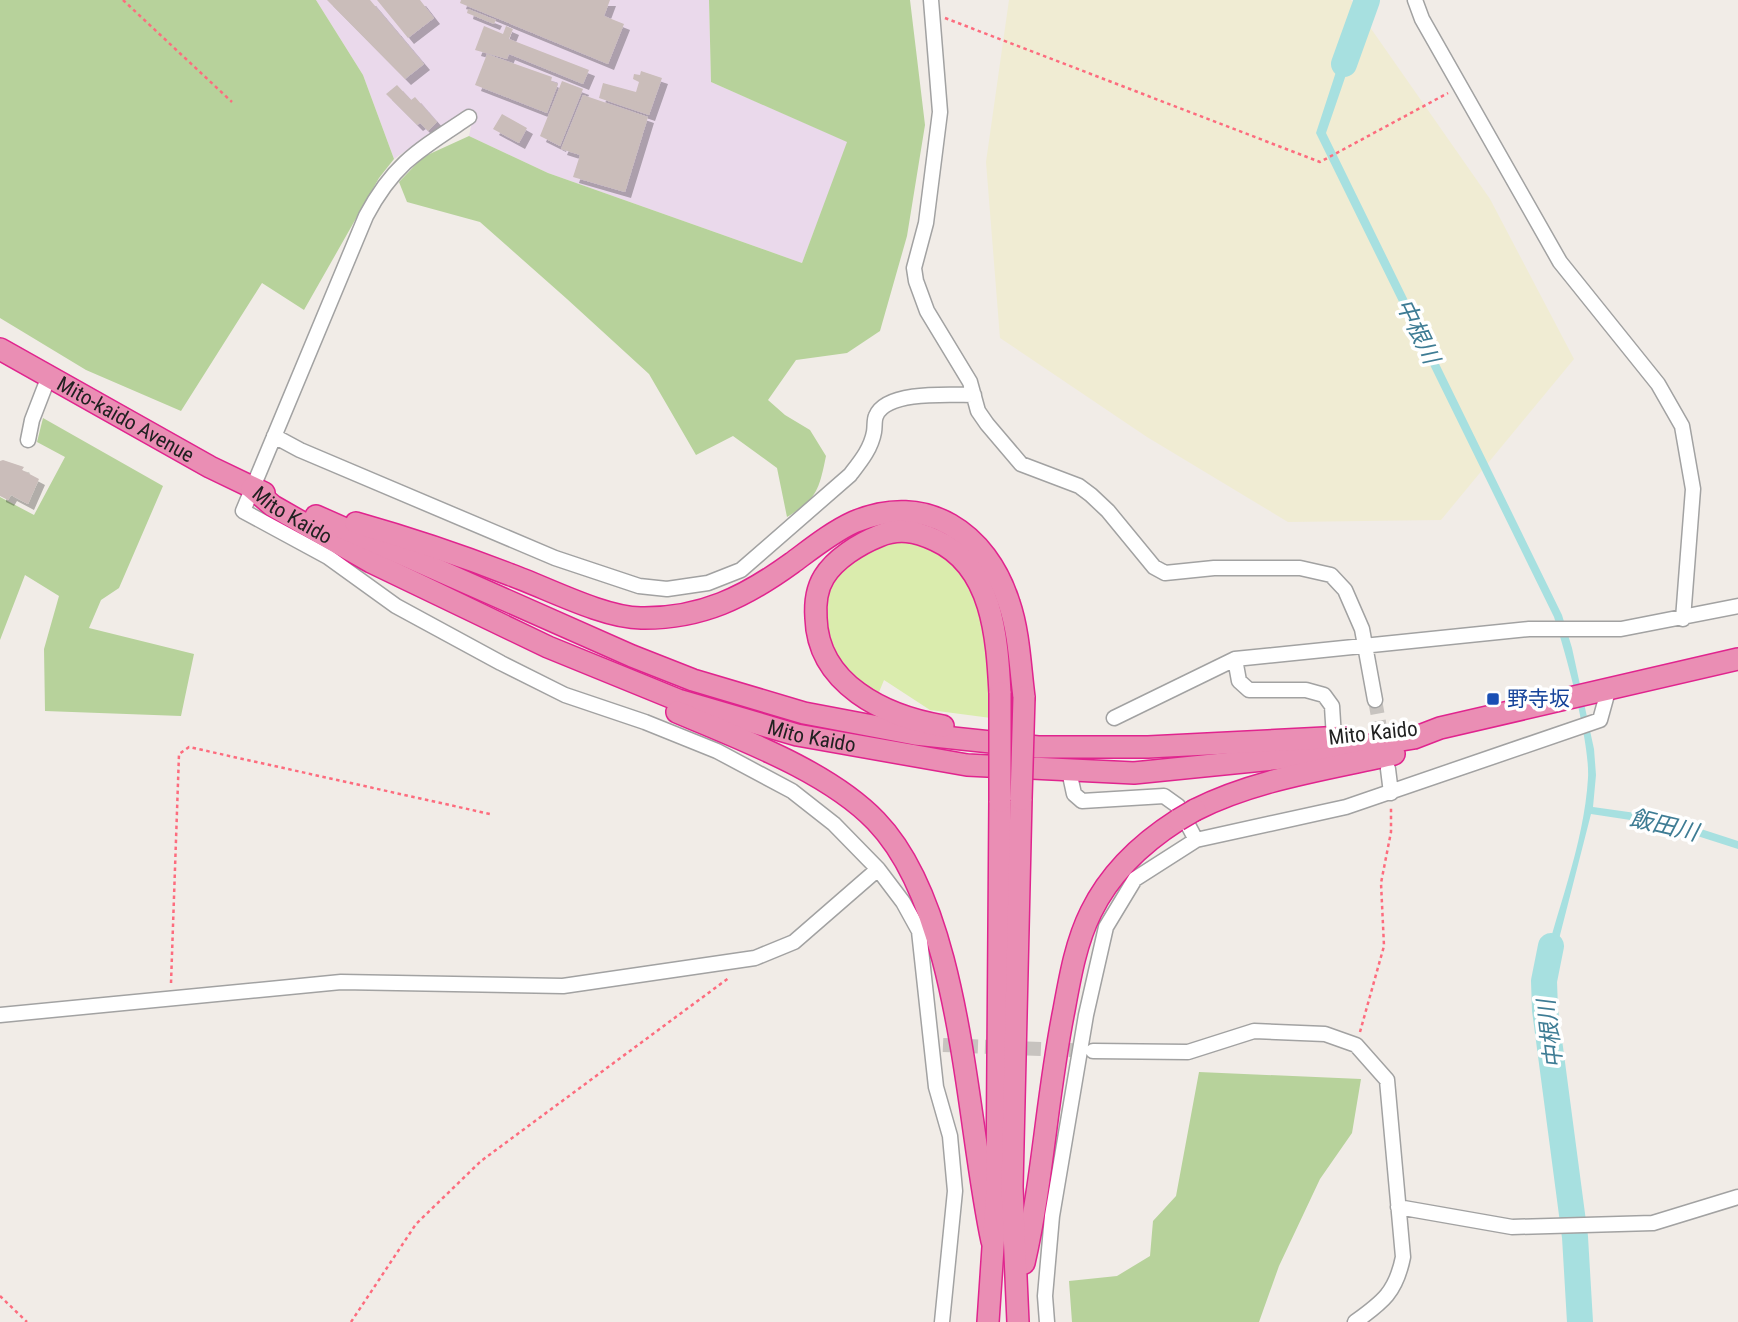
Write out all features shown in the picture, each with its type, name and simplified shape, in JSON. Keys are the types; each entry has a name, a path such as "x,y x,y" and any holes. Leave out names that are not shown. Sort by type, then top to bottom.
{"highway":[{"name":"Mito-kaido Avenue","path":"0,349 252,488"},
{"name":"Mito Kaido","path":"252,488 632,656 748,698 804,713 915,734 1038,747 1335,738 1440,728"},
{"name":"Mito Kaido","path":"252,488 273,506 371,562 548,646 678,700 797,735 967,765 1069,772 1134,773 1303,756 1414,738 1440,728 1497,714 1608,691 1738,659"},
{"path":"316,516 352,522 451,551 570,599 638,618 678,617 728,603 854,522 896,513 937,517 981,547 997,570 1010,605 1024,696 1012,1187 1018,1322"},
{"path":"988,1322 997,1188 1000,801 1000,693 997,644 980,585 966,561 942,543 906,530 887,533 846,554 822,579 816,602 819,645 838,679 855,692 893,712 932,724 1091,747"},
{"path":"548,646 612,682 810,772 876,821 921,887 937,932 954,1011 980,1186 992,1241"},
{"path":"1018,1289 1033,1225 1053,1065 1081,938 1091,912 1120,869 1144,845 1187,815 1230,796 1301,775 1455,738 1497,714"}],"street":[{"path":"1415,0 1422,19 1560,262 1658,384 1682,426 1693,489 1684,619"},
{"path":"931,6 940,112 926,223 914,268 927,311 963,367 987,424 1014,458 1047,476 1079,486 1091,495 1108,511 1154,567 1165,573 1214,568 1300,568 1331,575 1345,590 1362,629 1375,700"},
{"path":"468,117 408,157 383,184 366,216 243,511 328,557 396,606 565,695 645,722 717,751 792,792 834,824 878,869 903,902 919,931 937,1044 936,1087 950,1136 956,1191 942,1322"},
{"path":"28,440 32,420 49,376"},
{"path":"274,436 300,450 555,558 639,586 667,589 708,583 741,570 850,475 865,456 874,435 876,416 883,407 914,397 974,395"},
{"path":"1114,719 1235,659 1366,648 1529,629 1621,629 1684,619 1738,606"},
{"path":"1235,659 1240,681 1249,690 1306,690 1324,695 1332,706 1335,738"},
{"path":"1047,1322 1045,1296 1052,1216 1086,1015 1106,927 1135,880 1196,840 1346,807 1600,720 1608,691"},
{"path":"1388,769 1391,793"},
{"path":"1069,772 1074,794 1082,801 1164,796 1178,806 1196,840"},
{"path":"0,1015 341,982 563,986 755,958 794,942 878,869"},
{"path":"1093,1051 1188,1052 1254,1031 1325,1034 1356,1045 1387,1080 1403,1257 1399,1278 1383,1302 1355,1322"},
{"path":"1398,1207 1512,1227 1653,1223 1738,1197"}],"path":[{"path":"123,0 232,102"},
{"path":"931,6 1320,162 1460,87"},
{"path":"170,997 179,754 189,747 490,814"},
{"path":"1356,1045 1384,946 1381,883 1391,832 1391,793"},
{"path":"351,1322 416,1224 481,1161 733,975"},
{"path":"0,1296 27,1322"}],"shaded area":[{"path":"316,0 709,0 711,82 848,142 802,263 548,173 469,136 472,122 465,110 394,159 363,75"},
{"path":"1009,0 1351,0 1490,199 1574,359 1441,520 1288,522 1147,437 1000,338 986,162"}],"green space":[{"path":"0,0 316,0 363,75 394,159 379,178 304,310 262,283 181,411 86,370 0,318"},
{"path":"709,0 910,0 925,125 907,236 880,331 847,353 796,360 768,400 785,415 810,430 826,456 821,477 811,499 787,517 777,468 733,436 696,455 649,374 480,222 407,202 399,182 423,157 469,136 548,173 802,263 847,142 711,82"},
{"path":"43,418 163,486 119,588 101,600 89,628 194,654 181,716 45,711 44,649 59,596 25,575 0,640 0,497 34,515 65,457 37,442"},
{"path":"880,543 920,543 948,557 969,579 990,644 991,718 930,710 884,680 877,697 850,677 835,656 825,619 827,600 833,583 858,554"},
{"path":"1199,1072 1361,1079 1352,1133 1320,1179 1279,1266 1259,1322 1072,1322 1069,1281 1117,1276 1150,1256 1153,1221 1176,1196"}],"water":[{"name":"飯田川","path":"1350,29 1360,34 1326,133 1562,615 1594,749 1596,775 1593,807 1664,817 1738,841 1738,849 1663,825 1591,814 1548,982 1540,980 1575,854 1585,803 1588,762 1581,721 1554,617 1316,133"}],"building":[{"path":"327,0 370,0 424,64 405,79"},
{"path":"377,0 420,0 434,18 408,38"},
{"path":"461,0 610,0 604,16 624,24 608,64 460,3"},
{"path":"468,9 496,20 494,24 467,13"},
{"path":"484,26 503,34 506,26 513,29 509,39 589,70 583,84 509,54 507,59 475,50"},
{"path":"487,54 552,77 551,81 558,84 547,113 475,85"},
{"path":"641,71 662,78 649,115 599,98 603,83 636,92 639,82 633,79 634,74 640,75"},
{"path":"562,81 583,89 560,146 540,136"},
{"path":"397,85 411,100 415,97 437,122 428,131 420,123 417,125 386,94"},
{"path":"583,95 648,117 625,192 573,177 580,155 561,149"},
{"path":"502,114 527,128 519,143 493,129"},
{"path":"0,461 24,467 22,470 39,479 28,504 11,495 8,500 0,496"}],"waterway":[{"name":"中根川","path":"1344,64 1367,0"},
{"name":"中根川","path":"1551,946 1544,981 1545,1010 1575,1237 1580,1322"}],"tunnel":[{"path":"1375,700 1384,750"},
{"path":"943,1045 1091,1051"}],"place":[{"name":"野寺坂","path":"1493,699"}]}
